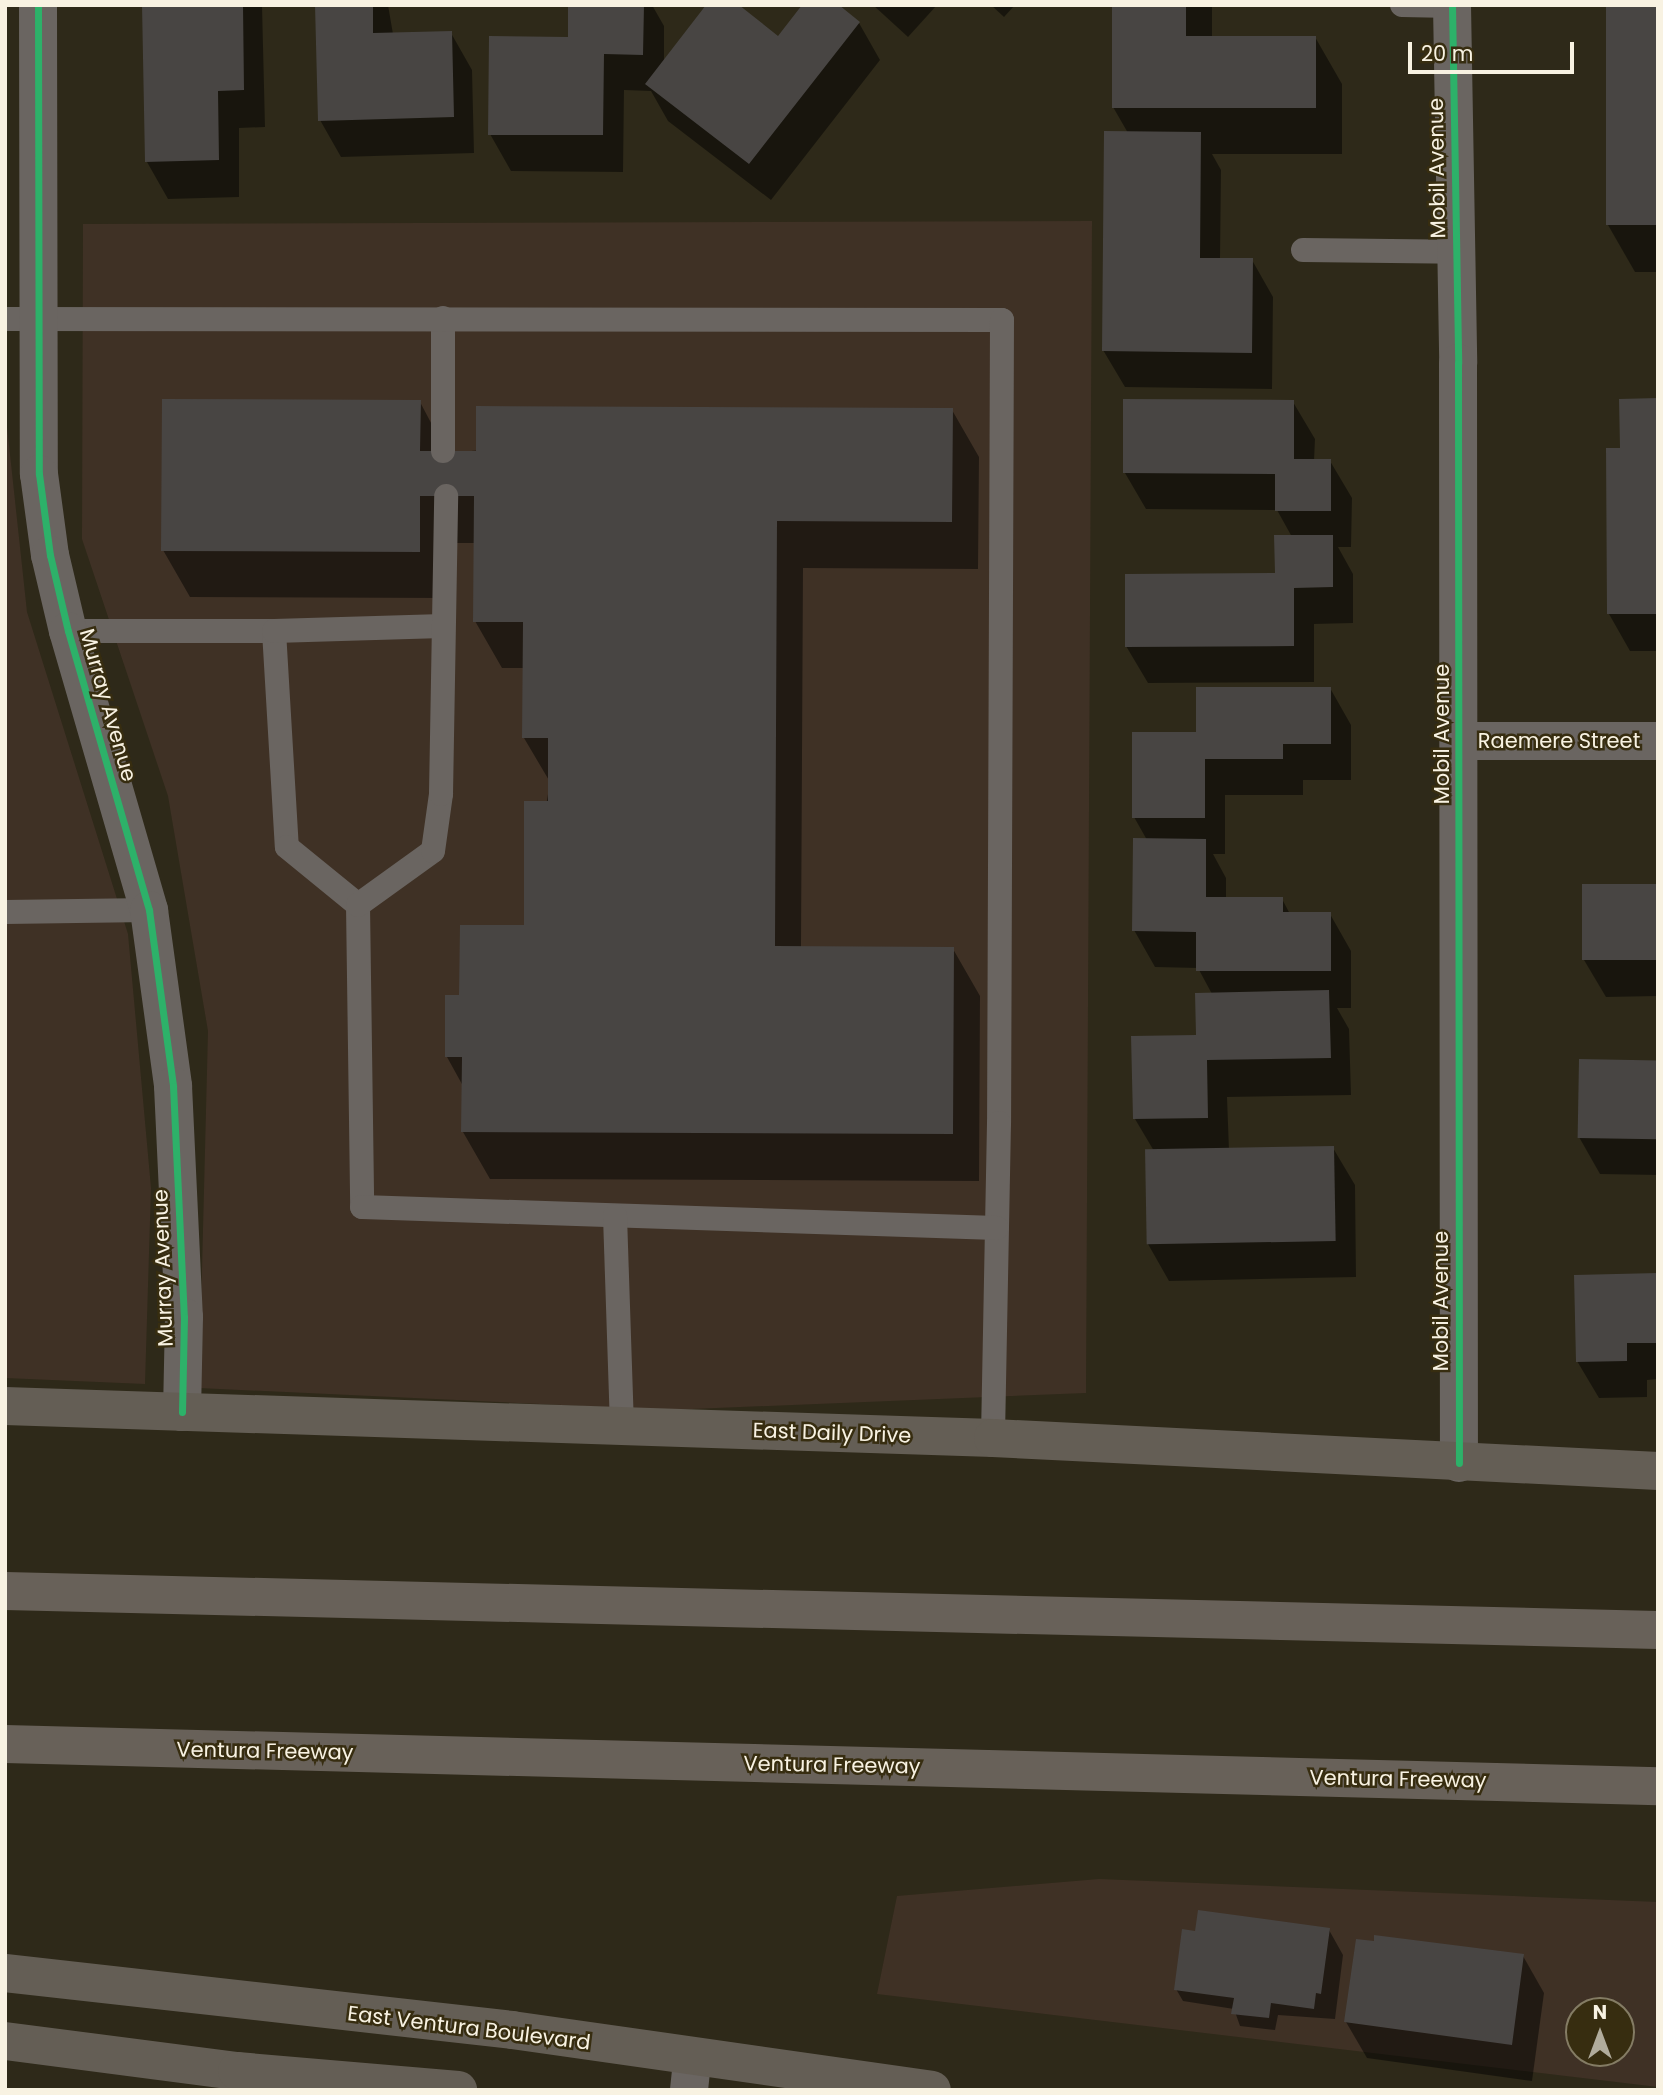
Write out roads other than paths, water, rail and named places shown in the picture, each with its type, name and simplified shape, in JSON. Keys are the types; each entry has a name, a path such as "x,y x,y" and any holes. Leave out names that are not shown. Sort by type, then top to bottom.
{"highway":[{"path":"5,1591 1658,1630"},
{"name":"Ventura Freeway","path":"5,1744 1658,1786"}],"main road":[{"name":"East Daily Drive","path":"5,1406 993,1438 1658,1471"},
{"name":"East Ventura Boulevard","path":"5,1973 512,2030 690,2074 932,2090"},
{"path":"5,2041 237,2071 458,2090"}],"street":[{"name":"Murray Avenue","path":"38,5 21,319 50,555 68,631 149,910 173,1086 184,1317 182,1412"},
{"name":"Mobil Avenue","path":"1452,6 1460,741 1459,1463"},
{"name":"Raemere Street","path":"1460,741 1658,741"}],"lane":[{"path":"1402,5 1452,6"},
{"path":"1303,250 1456,252"},
{"path":"443,318 443,451"},
{"path":"21,319 1002,320 997,1228 993,1438"},
{"path":"358,905 433,851 441,794 446,496"},
{"path":"68,631 274,631 443,626"},
{"path":"274,631 287,847 358,905 362,1207 997,1228"},
{"path":"5,912 149,910"},
{"path":"615,1216 622,1426"}]}
